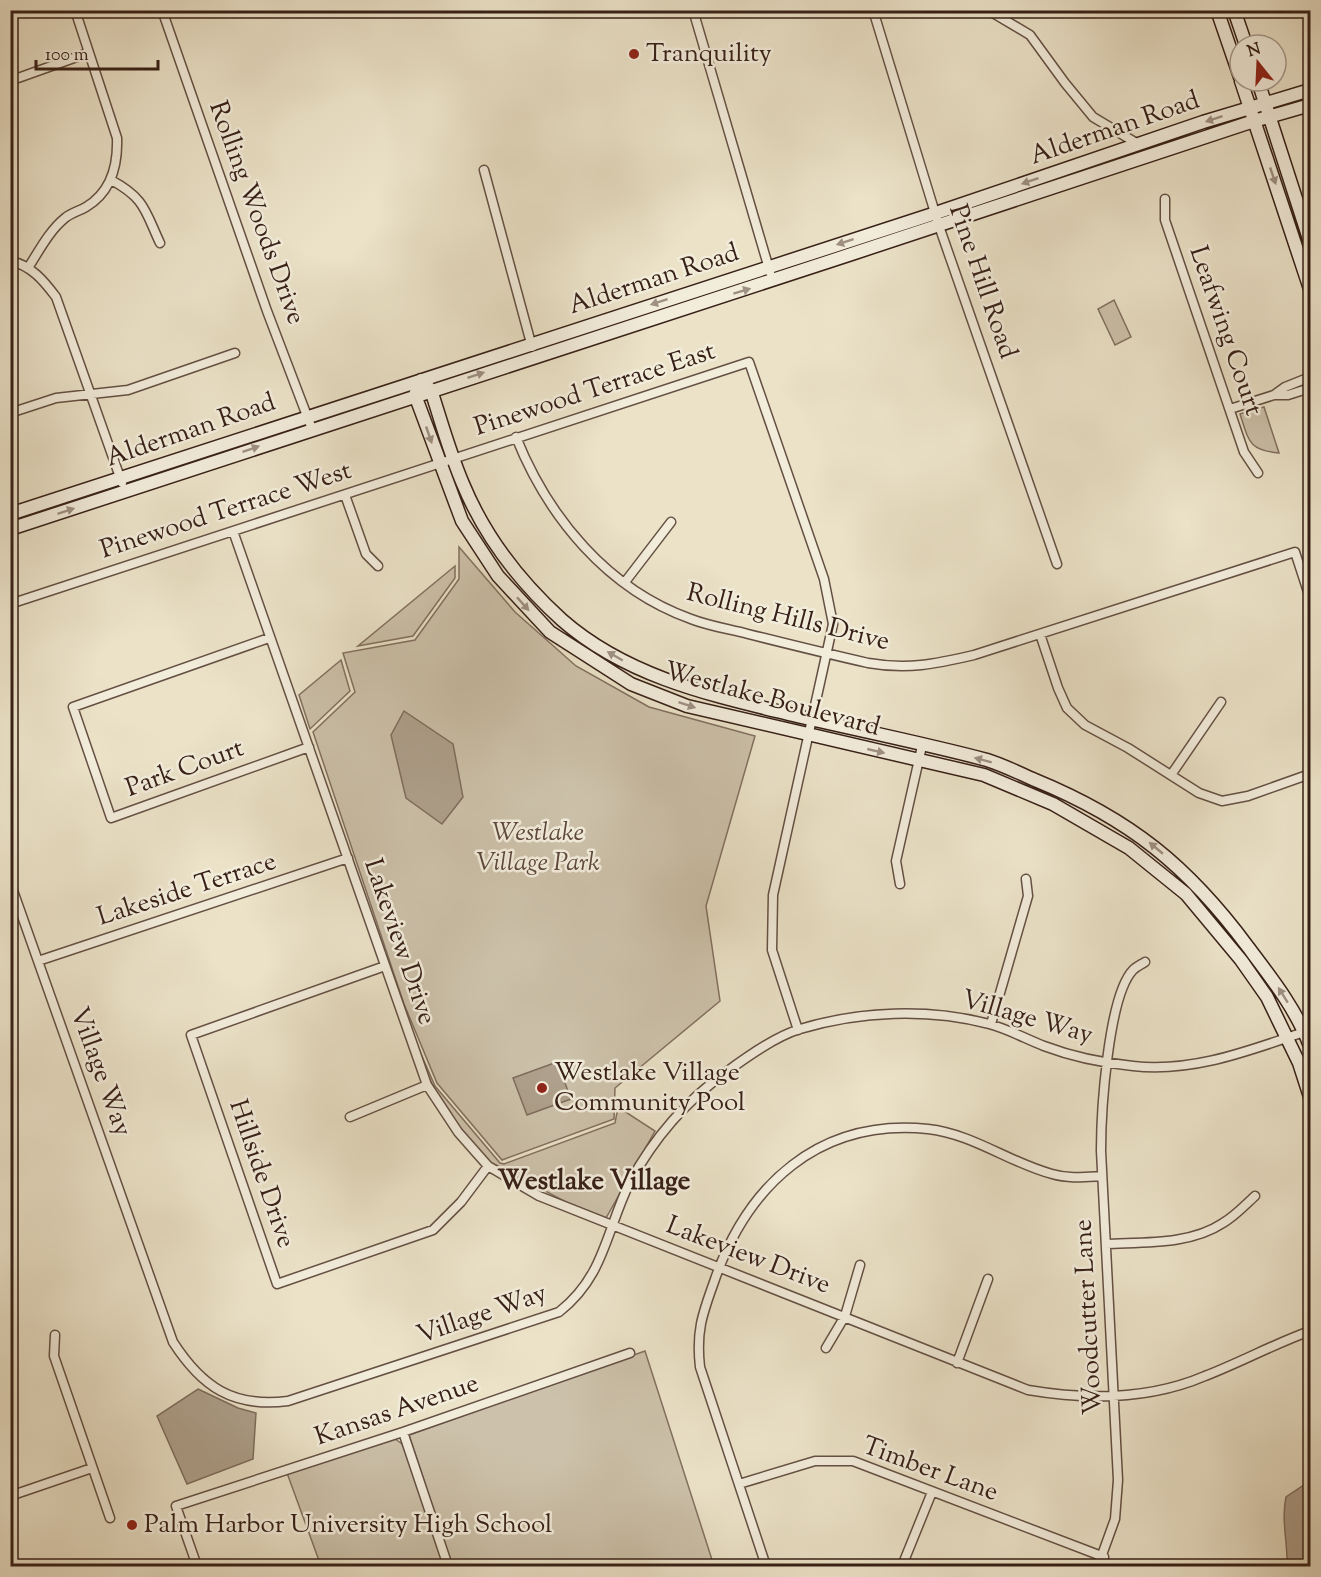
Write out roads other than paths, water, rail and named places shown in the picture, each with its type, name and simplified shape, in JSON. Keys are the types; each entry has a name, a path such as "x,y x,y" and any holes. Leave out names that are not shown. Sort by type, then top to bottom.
{"main road":[{"path":"1217,10 1228,42"},
{"path":"1234,10 1242,33"},
{"name":"Alderman Road","path":"10,514 936,213 1250,107 1265,105 1311,90"},
{"path":"1246,93 1311,289"},
{"path":"1262,93 1311,242"},
{"name":"Alderman Road","path":"10,529 534,356 772,281 1254,121 1311,105"},
{"path":"415,395 421,380"},
{"name":"Westlake Boulevard","path":"421,380 431,390 453,458 478,516 509,565 564,622 596,645 635,668 695,691 989,761 1054,788 1139,834 1180,868 1218,907 1281,990 1308,1031 1311,1046"},
{"name":"Westlake Boulevard","path":"415,395 438,463 462,521 498,576 550,632 631,684 687,706 984,775 1053,804 1129,848 1193,902 1241,960 1267,997 1288,1039 1311,1097"}],"street":[{"path":"28,268 56,226 67,216 98,199 111,180 118,152 117,138 75,10"},
{"name":"Rolling Woods Drive","path":"162,10 264,304 312,429"},
{"path":"693,10 772,281"},
{"name":"Pine Hill Road","path":"873,10 939,226 1057,564"},
{"path":"988,10 1030,35 1093,117 1138,144"},
{"path":"18,78 88,53"},
{"path":"484,170 534,356"},
{"path":"111,180 131,190 140,201 160,243"},
{"name":"Leafwing Court","path":"1165,199 1165,220 1244,452 1258,473"},
{"path":"10,261 28,268 56,297 124,492"},
{"path":"10,413 56,398 128,390 235,353"},
{"name":"Pinewood Terrace East","path":"453,458 749,362 824,579 833,624 828,654"},
{"path":"1274,395 1279,389 1311,377"},
{"path":"1292,384 1295,393"},
{"path":"1230,409 1274,395 1295,393 1311,388"},
{"name":"Rolling Hills Drive","path":"516,437 528,466 564,526 600,563 625,582 690,619 888,667 926,667 1040,634 1295,552 1311,598"},
{"name":"Pinewood Terrace West","path":"10,604 453,458"},
{"path":"345,495 366,554 378,566"},
{"path":"625,582 671,522"},
{"name":"Lakeview Drive","path":"233,531 427,1085 458,1132 488,1166 539,1196 1028,1390 1092,1398 1160,1390 1203,1377 1272,1345 1311,1330"},
{"path":"1040,634 1067,708 1085,725 1199,794 1222,801 1248,796 1311,774"},
{"name":"Park Court","path":"269,638 73,707 111,818 309,747"},
{"path":"798,1030 772,950 771,920 781,853 828,654"},
{"path":"1171,775 1221,702"},
{"path":"900,884 896,861 922,746"},
{"name":"Lakeside Terrace","path":"38,961 348,858"},
{"path":"991,1024 1029,896 1026,879"},
{"name":"Village Way","path":"10,882 173,1342 188,1366 216,1389 228,1395 255,1402 288,1401 560,1312 586,1288 630,1183 674,1119 723,1074 745,1059 798,1030 873,1015 931,1015 991,1024 1076,1056 1109,1063 1158,1067 1205,1063 1308,1031"},
{"name":"Woodcutter Lane","path":"1098,1566 1104,1557 1115,1519 1118,1480 1102,1176 1101,1108 1119,996 1133,970 1145,962"},
{"name":"Hillside Drive","path":"385,966 191,1035 277,1284 433,1230 461,1202 488,1166"},
{"path":"350,1118 427,1085"},
{"path":"766,1566 699,1367 697,1338 719,1268 745,1214 777,1176 805,1156 832,1143 873,1130 929,1129 974,1142 1053,1174 1075,1178 1102,1176"},
{"path":"1106,1244 1176,1240 1202,1234 1224,1223 1255,1196"},
{"path":"826,1348 845,1316 860,1265"},
{"path":"957,1363 988,1279"},
{"path":"55,1335 54,1356 110,1518"},
{"name":"Kansas Avenue","path":"197,1566 176,1506 403,1432 630,1353"},
{"path":"403,1432 448,1566"},
{"name":"Timber Lane","path":"739,1484 815,1461 846,1460 876,1468 932,1492 1104,1557"},
{"path":"10,1496 92,1468"},
{"path":"902,1566 932,1492"}],"place":[{"name":"Tranquility","path":"634,54"},
{"name":"Westlake Village Community Pool","path":"542,1088"},
{"name":"Palm Harbor University High School","path":"132,1525"}],"district":[{"name":"Westlake Village","path":"594,1182"}],"park label":[{"name":"Westlake Village Park","path":"538,848"}]}
